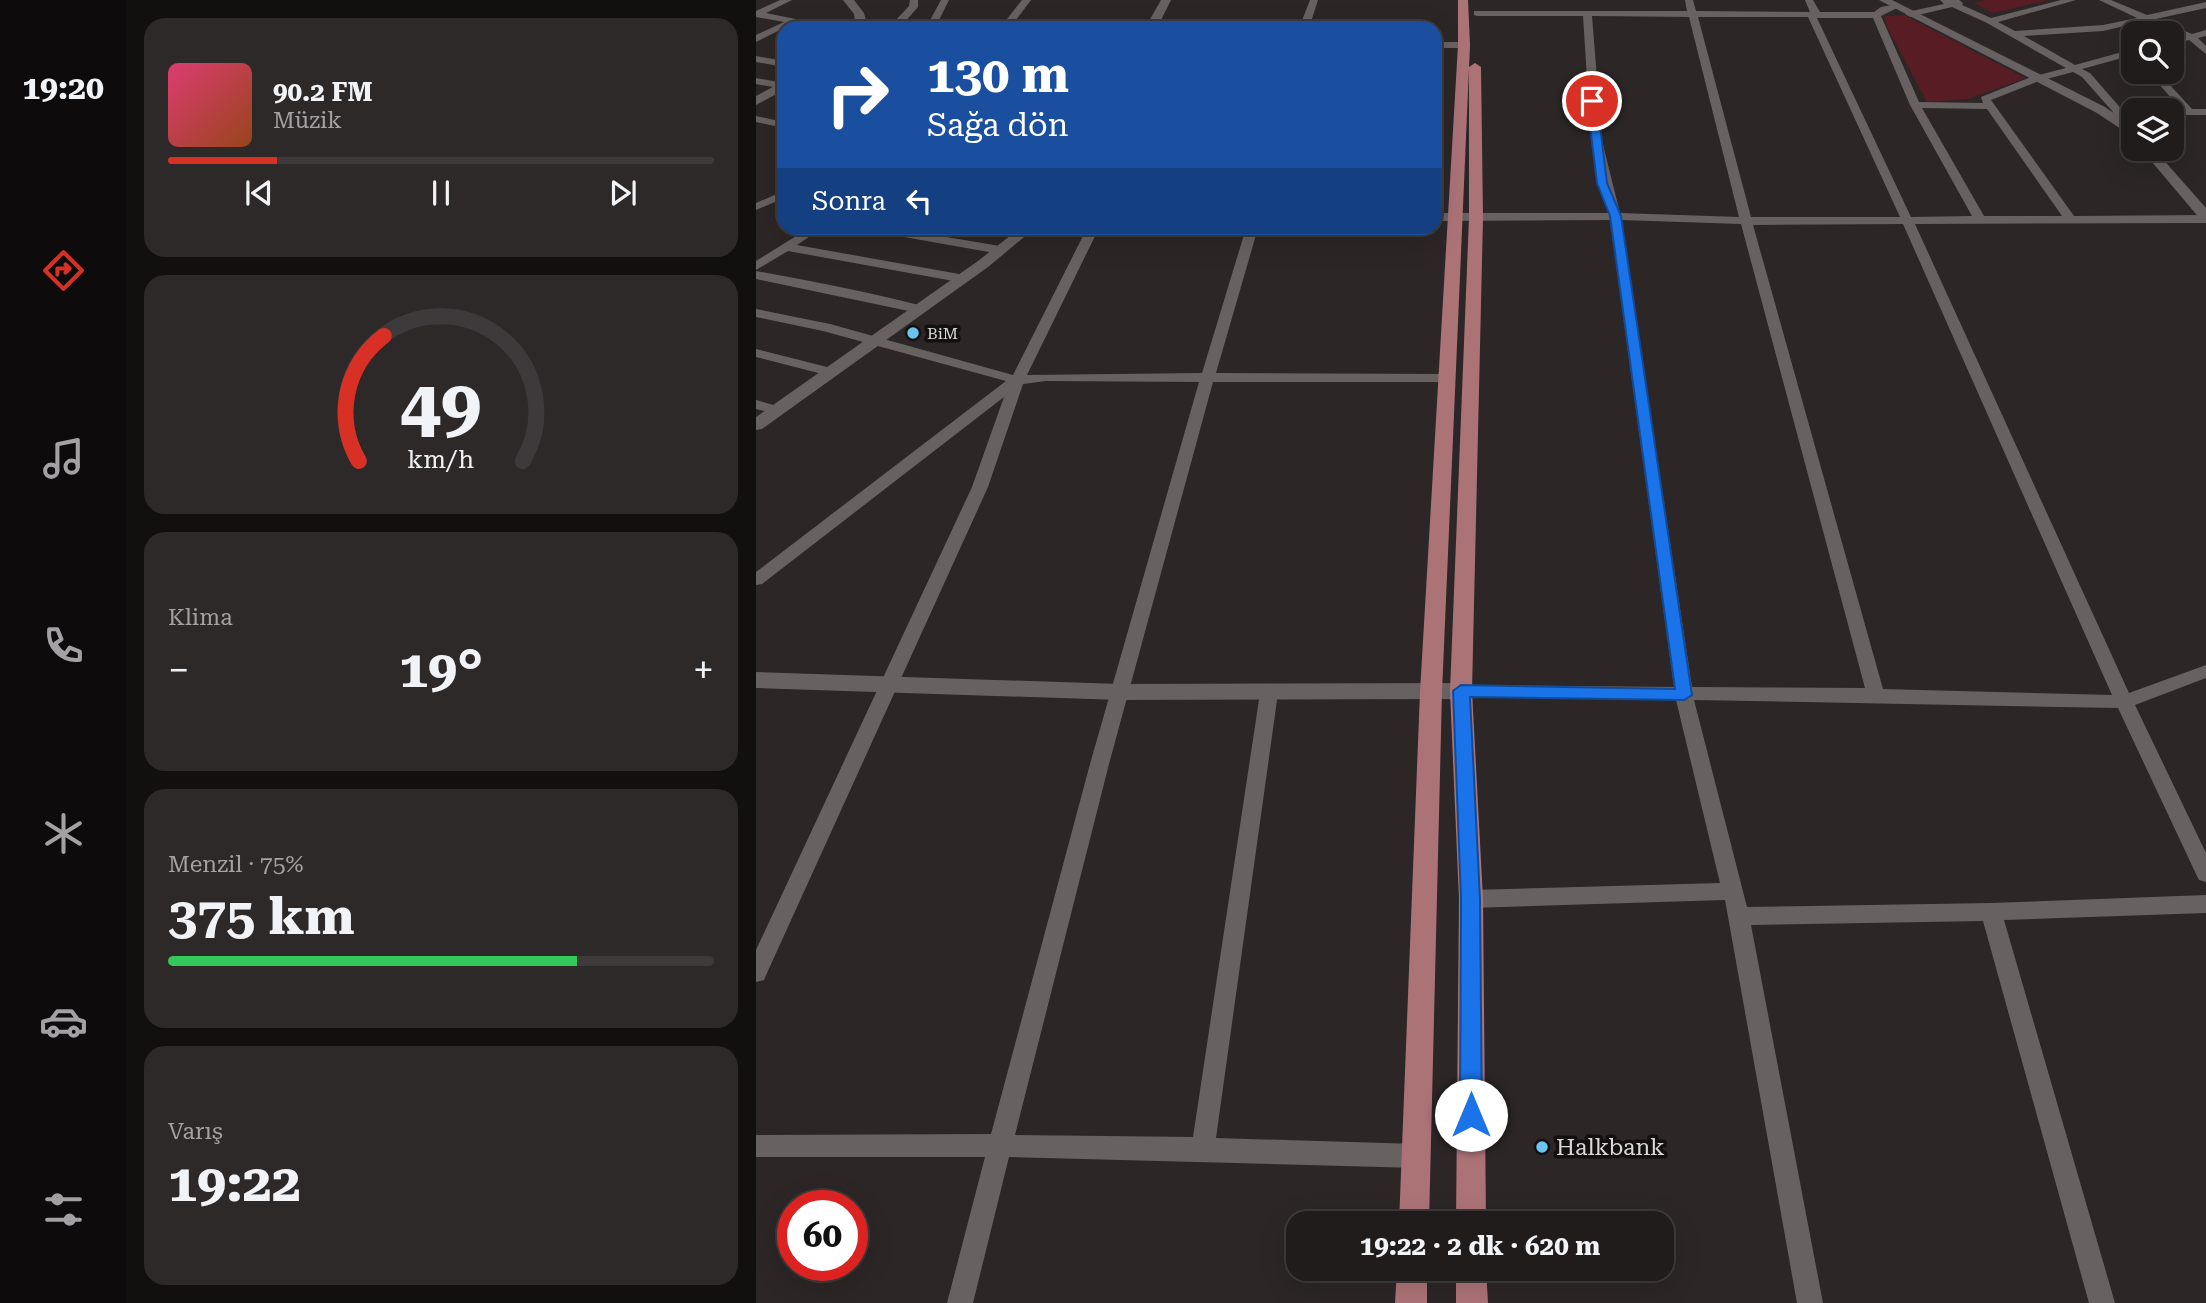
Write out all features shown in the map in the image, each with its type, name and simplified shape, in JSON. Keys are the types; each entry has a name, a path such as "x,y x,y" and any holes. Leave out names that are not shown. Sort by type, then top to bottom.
{"main road":[{"path":"1415,1211 1431,692 1446,378 1444,217 1464,45 1473,4"},
{"path":"1471,1211 1471,899 1461,691 1476,218 1473,4"},
{"path":"1411,1303 1412,1281"},
{"path":"1471,1281 1472,1303"}],"street":[{"path":"756,14 788,0"},
{"path":"848,0 859,13 861,21"},
{"path":"900,21 915,0"},
{"path":"934,21 945,0"},
{"path":"1010,21 1027,0"},
{"path":"1156,21 1166,0"},
{"path":"1306,21 1314,0"},
{"path":"1689,0 1746,221 1876,695"},
{"path":"1809,0 1815,14 1812,17 1908,222 2124,702 2206,874"},
{"path":"1910,14 1948,2 1973,0"},
{"path":"1990,21 2072,0"},
{"path":"2104,0 2191,37 2206,51"},
{"path":"1948,2 1990,21 2086,75 2121,120"},
{"path":"1473,4 1587,12 1875,15 1889,3 2035,79 2116,115 2121,114"},
{"path":"2014,34 2092,30 2206,5"},
{"path":"1587,12 1592,101 1602,183 1615,216 1684,695 1739,916 1810,1303"},
{"path":"756,14 786,21"},
{"path":"1875,15 1915,105 1980,220"},
{"path":"758,38 777,28"},
{"path":"2184,39 2206,33"},
{"path":"758,38 777,40"},
{"path":"1442,45 1464,45"},
{"path":"2069,218 2002,121 1987,106 1985,99 2035,79 2121,55"},
{"path":"756,59 777,63"},
{"path":"756,81 777,88"},
{"path":"2164,84 2189,112"},
{"path":"756,101 777,90"},
{"path":"1915,105 1987,106"},
{"path":"2184,112 2206,112"},
{"path":"756,119 777,124"},
{"path":"2157,161 2206,218"},
{"path":"756,207 777,197"},
{"path":"1444,217 1615,216 1746,221 1908,222 2206,218"},
{"path":"756,266 805,235"},
{"path":"915,235 1000,250"},
{"path":"756,425 1019,235"},
{"path":"756,973 980,487 1017,380 1090,235"},
{"path":"960,1303 1120,692 1206,377 1250,235"},
{"path":"786,247 959,278"},
{"path":"756,275 918,309"},
{"path":"756,313 874,341 1017,380 1045,377 1446,378"},
{"path":"756,353 831,372"},
{"path":"756,580 1017,380"},
{"path":"756,404 776,410"},
{"path":"756,680 1120,692 1461,691 1876,695 2124,702 2206,671"},
{"path":"1203,1148 1269,693"},
{"path":"1471,899 1732,891"},
{"path":"1739,916 1991,912 2206,904"},
{"path":"1991,912 2102,1303"},
{"path":"756,1146 1000,1144 1417,1156"}],"shaded area":[{"path":"1985,0 2049,0 1993,13 1974,3"},
{"path":"1904,15 2025,78 1968,99 1927,102 1887,27 1885,16"}],"place":[{"name":"BiM","path":"913,333"},
{"name":"Halkbank","path":"1542,1147"}],"route":[{"path":"1471,1115 1471,899 1461,691 1684,695 1615,216 1602,183 1592,101"}]}
